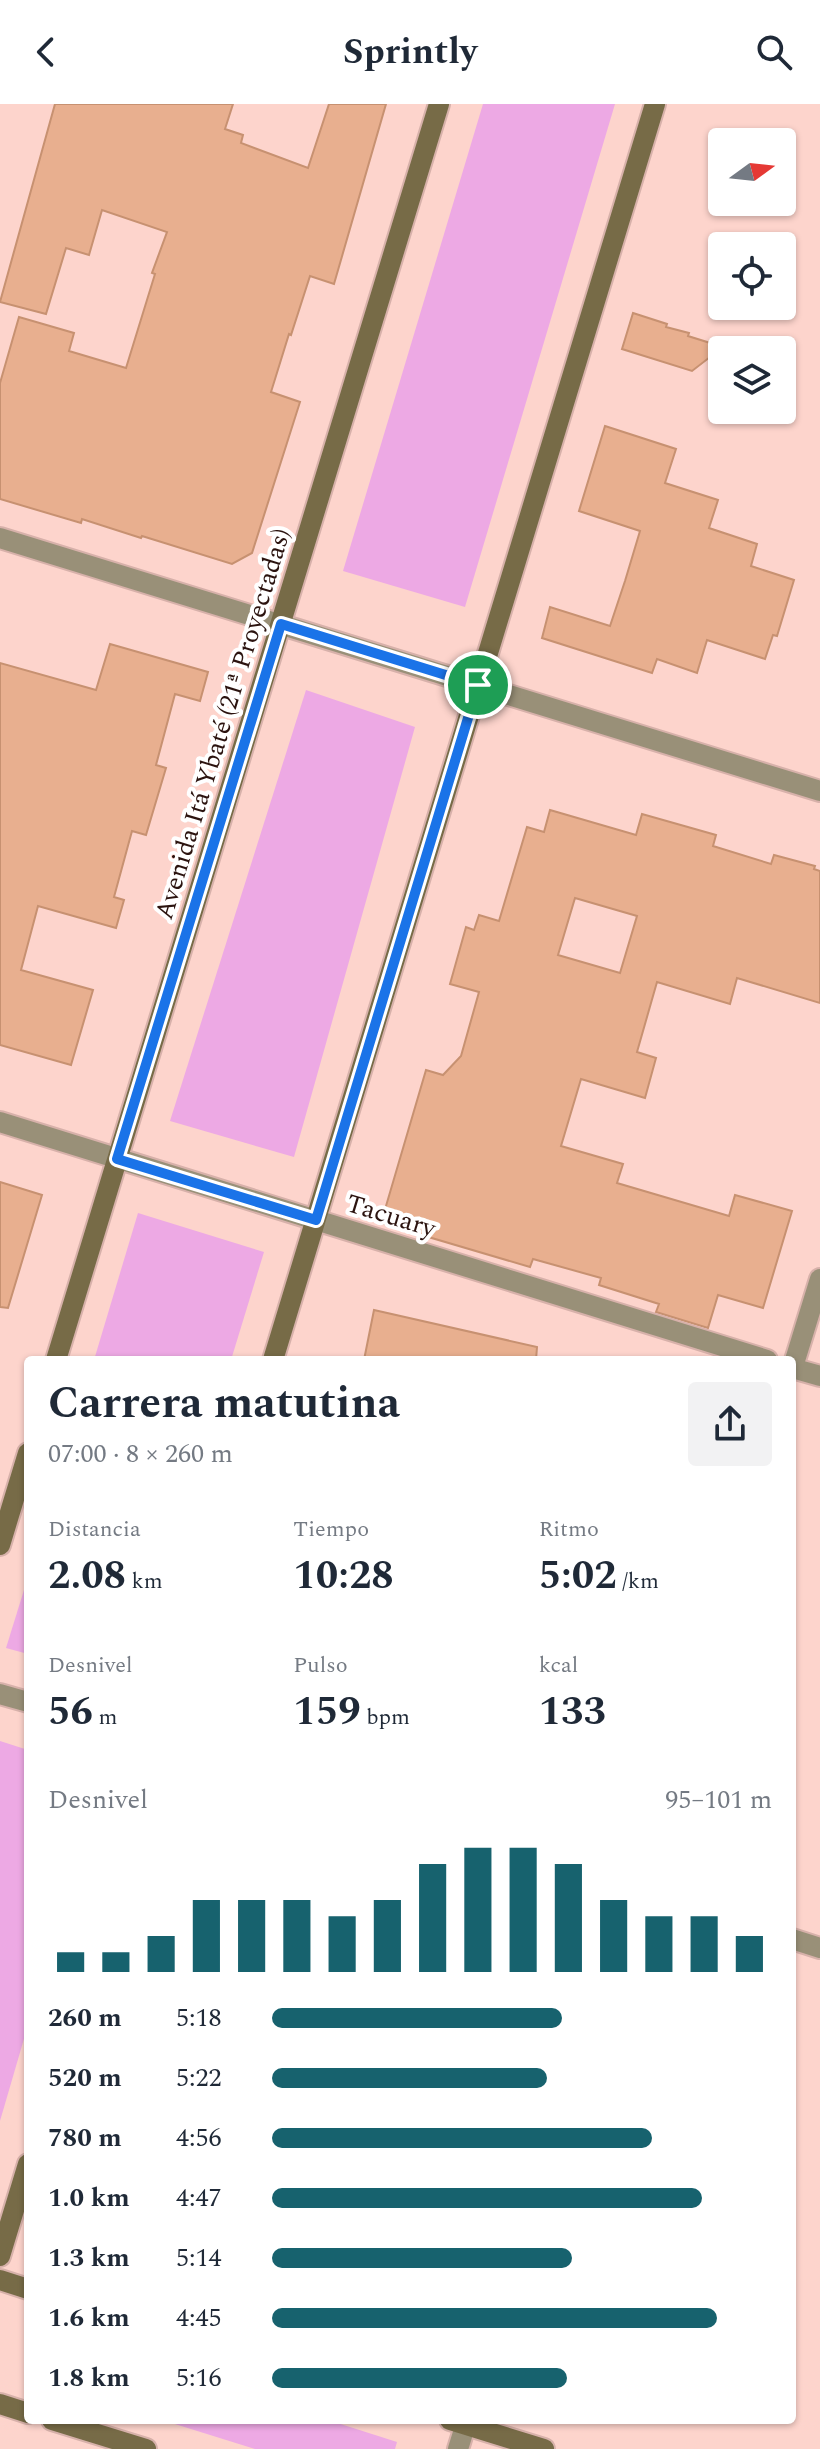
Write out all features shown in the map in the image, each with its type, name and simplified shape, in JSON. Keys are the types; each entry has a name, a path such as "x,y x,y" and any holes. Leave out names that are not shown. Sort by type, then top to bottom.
{"main road":[{"name":"Avenida Itá Ybaté (21ª Proyectadas)","path":"57,1356 439,104"},
{"path":"274,1356 655,104"},
{"path":"0,1545 24,1466"},
{"path":"0,2256 24,2177"},
{"path":"0,2280 24,2288"},
{"path":"0,2404 24,2412"},
{"path":"65,2424 146,2449"},
{"path":"467,2424 544,2449"}],"street":[{"path":"0,538 820,791"},
{"name":"Tacuary","path":"0,1122 754,1356"},
{"path":"796,1356 820,1279"},
{"path":"796,1369 820,1376"},
{"path":"0,1694 24,1701"},
{"path":"796,1940 820,1948"},
{"path":"458,2449 461,2424"}],"shaded area":[{"path":"483,104 615,104 465,607 343,571"},
{"path":"306,690 415,727 294,1157 170,1121"},
{"path":"138,1213 264,1252 232,1356 95,1356"},
{"path":"24,1590 24,1653 6,1648"},
{"path":"0,1741 24,1749 24,2039 0,2121"},
{"path":"175,2424 341,2424 397,2442 395,2449 255,2449"}],"building":[{"path":"55,104 233,104 225,129 243,135 241,143 308,168 329,104 386,104 334,284 310,276 289,334 271,392 300,402 252,553 232,564 82,519 81,523 0,499 0,383 19,317 74,333 69,351 126,368 155,274 152,273 167,232 102,210 89,255 66,248 46,314 0,302"},
{"path":"633,313 708,342 708,359 692,371 622,349"},
{"path":"605,426 676,449 665,483 718,500 709,528 757,544 751,566 794,580 777,636 773,635 765,659 707,640 697,673 657,659 652,673 542,638 550,607 610,626 640,531 579,511"},
{"path":"110,644 208,672 200,701 175,694 156,765 166,768 146,835 132,831 114,897 124,900 116,928 38,906 21,970 93,990 71,1065 0,1045 0,663 96,690"},
{"path":"550,810 636,835 642,814 716,835 713,846 771,864 774,855 815,866 814,869 820,871 820,1003 737,978 730,1004 657,982 637,1052 656,1058 645,1098 581,1079 561,1146 623,1164 617,1183 729,1216 735,1195 792,1211 763,1308 718,1295 708,1328 656,1312 659,1304 599,1285 601,1278 533,1259 530,1267 381,1223 426,1070 443,1075 461,1056 479,992 450,984 466,927 474,930 479,915 499,921 527,827 544,832","holes":["575,898 637,916 620,973 558,955"]},
{"path":"0,1182 42,1195 8,1308 0,1307"},
{"path":"374,1310 537,1347 536,1356 365,1356"}],"route":[{"path":"281,624 478,685 316,1220 117,1159 281,624"}]}
